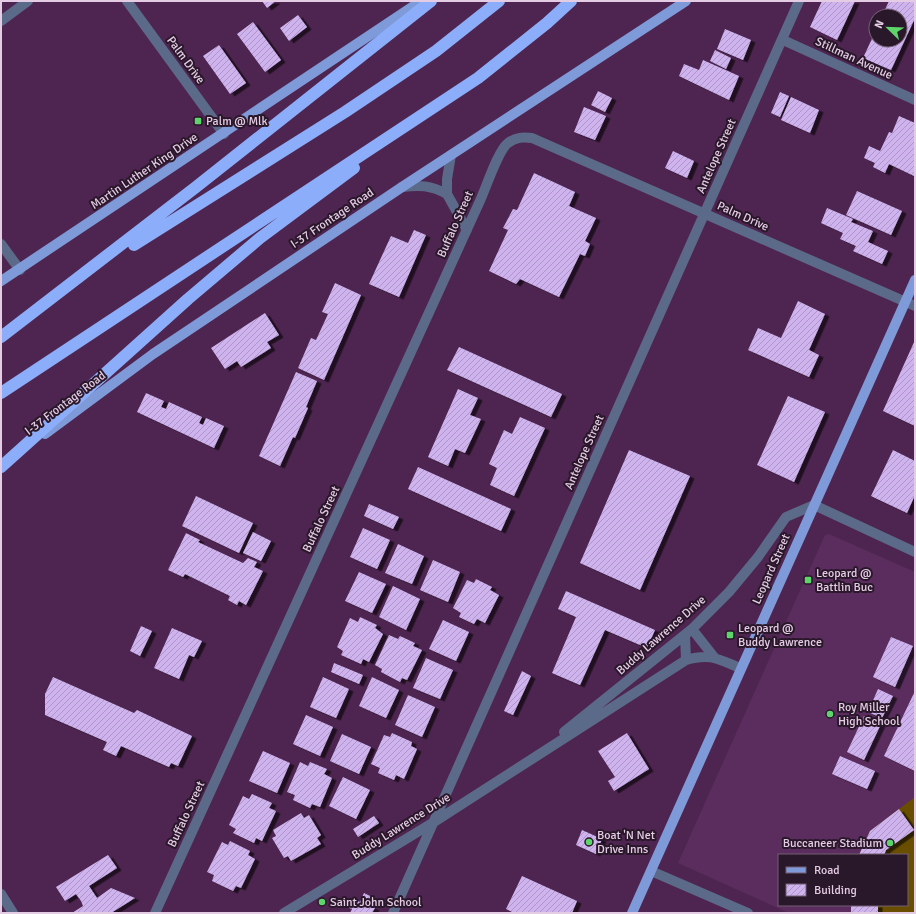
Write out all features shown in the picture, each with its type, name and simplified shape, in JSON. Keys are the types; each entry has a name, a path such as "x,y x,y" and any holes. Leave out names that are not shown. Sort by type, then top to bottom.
{"highway":[{"path":"1,337 78,280 431,1"},
{"path":"78,280 345,112 436,51 499,1"},
{"path":"1,468 235,259 421,117 478,78 547,24 571,1"},
{"path":"1,393 360,154 421,117"}],"main road":[{"name":"Martin Luther King Drive","path":"1,281 20,270 224,134 421,1"},
{"name":"I-37 Frontage Road","path":"1,468 153,354 402,187 686,1"},
{"name":"Leopard Street","path":"632,913 740,668 915,280"}],"street":[{"path":"1,21 28,1"},
{"name":"Palm Drive","path":"127,1 224,134"},
{"name":"Antelope Street","path":"393,913 783,40 799,1"},
{"name":"Stillman Avenue","path":"783,40 915,100"},
{"name":"Palm Drive","path":"514,139 522,137 532,138 915,306"},
{"name":"Buffalo Street","path":"154,913 467,230 500,154 507,144 514,139"},
{"path":"452,155 447,179 447,194 467,230"},
{"path":"402,187 422,185 437,189 447,194"},
{"path":"1,244 20,270"},
{"path":"814,506 915,552"},
{"name":"Buddy Lawrence Drive","path":"530,759 689,632 758,557 786,517 814,506"},
{"path":"689,632 714,657"},
{"path":"686,660 689,632"},
{"name":"Buddy Lawrence Drive","path":"284,913 434,822 686,660 700,656 714,657 740,668"},
{"path":"651,871 748,913"},
{"path":"1,894 14,913"}],"shaded area":[{"name":"Roy Miller High School","path":"829,534 915,572 915,913 789,913 678,863 825,535"},
{"name":"Buccaneer Stadium","path":"915,797 915,913 851,913 851,906 908,906 908,854 859,854 870,831"}],"building":[{"path":"262,1 276,1 267,8"},
{"path":"822,1 855,1 837,40 810,27"},
{"path":"889,1 915,1 915,18 908,33 908,8 886,8"},
{"path":"298,15 307,27 289,41 280,28"},
{"path":"253,22 281,60 265,72 237,34"},
{"path":"725,29 751,40 743,60 717,49"},
{"path":"219,45 246,83 230,94 203,56"},
{"path":"868,47 901,48 891,70 863,58"},
{"path":"715,50 731,58 726,69 710,61"},
{"path":"703,60 739,76 729,100 679,76 684,64 699,70"},
{"path":"598,91 612,98 605,112 591,105"},
{"path":"780,92 789,96 780,117 771,113"},
{"path":"791,97 819,110 810,133 781,120"},
{"path":"584,107 606,116 595,140 574,132"},
{"path":"899,116 915,123 914,176 889,164 885,173 873,167 875,163 864,158 869,146 880,151 889,132 892,133"},
{"path":"673,151 694,161 687,178 665,168"},
{"path":"534,173 575,192 569,206 596,218 585,241 590,244 585,256 580,254 559,297 520,279 516,284 489,271 508,230 503,228 513,209 517,210"},
{"path":"857,191 902,211 891,235 846,215"},
{"path":"827,208 853,219 851,222 873,231 868,242 888,251 882,264 853,251 856,246 840,239 843,233 821,223"},
{"path":"414,230 426,235 399,297 369,284 391,236 408,243"},
{"path":"335,283 361,295 324,380 298,368 311,338 316,340 328,314 322,312"},
{"path":"798,301 825,314 809,350 819,355 809,377 748,350 758,328 781,338"},
{"path":"265,313 279,335 267,342 271,348 241,367 237,361 225,369 211,348"},
{"path":"915,340 915,426 883,411"},
{"path":"459,347 562,394 551,417 447,370"},
{"path":"296,372 317,381 306,407 308,408 295,438 293,437 280,466 259,456"},
{"path":"458,389 478,398 470,415 481,419 465,453 455,449 448,466 428,457"},
{"path":"146,393 164,401 161,407 166,409 169,402 202,417 199,423 203,425 206,418 224,426 214,448 137,412"},
{"path":"788,396 825,412 794,482 757,465"},
{"path":"520,417 545,428 514,496 490,485 497,468 489,464 504,430 512,434"},
{"path":"629,450 690,476 640,590 580,563"},
{"path":"893,450 915,461 915,495 907,513 871,496"},
{"path":"418,467 511,509 501,531 408,489"},
{"path":"196,496 253,523 239,553 182,526"},
{"path":"369,504 399,517 393,529 364,516"},
{"path":"363,528 390,540 377,569 350,557"},
{"path":"253,532 271,541 261,561 243,553"},
{"path":"186,533 200,540 198,542 243,563 248,558 257,562 254,567 263,571 246,605 239,601 237,605 228,600 230,596 185,574 183,577 168,570"},
{"path":"398,544 424,556 412,584 385,573"},
{"path":"433,560 460,572 448,602 420,590"},
{"path":"359,572 386,584 372,613 345,601"},
{"path":"476,579 492,587 490,590 499,595 485,623 477,619 474,624 459,617 461,613 453,608 467,580 474,583"},
{"path":"393,586 420,599 406,630 379,617"},
{"path":"566,591 655,630 647,648 605,630 580,685 552,673 576,617 558,609"},
{"path":"360,617 377,625 375,628 383,634 369,662 363,659 361,664 341,655 343,651 337,647 350,618 358,622"},
{"path":"443,620 469,632 456,661 429,649"},
{"path":"141,626 152,631 140,656 130,651"},
{"path":"172,628 202,641 194,657 189,655 179,679 154,668"},
{"path":"389,635 398,639 400,636 415,643 413,646 422,650 407,680 402,678 400,682 381,672 382,669 375,665"},
{"path":"891,637 913,646 895,687 873,677"},
{"path":"426,658 453,670 440,699 413,688"},
{"path":"334,663 363,675 359,684 331,672"},
{"path":"522,671 531,676 513,715 504,711"},
{"path":"53,677 134,713 137,710 192,736 178,766 171,763 169,767 121,746 116,756 103,750 107,742 45,715 45,694"},
{"path":"323,677 349,689 336,718 310,707"},
{"path":"372,677 399,690 386,718 359,706"},
{"path":"878,689 893,696 882,718 868,712"},
{"path":"914,693 915,694 915,771 884,756"},
{"path":"408,695 435,707 422,737 395,725"},
{"path":"306,715 333,727 320,756 293,744"},
{"path":"864,716 881,724 864,760 847,752"},
{"path":"392,733 412,742 411,746 417,749 404,779 396,775 394,780 378,773 380,768 371,764 384,735 390,737"},
{"path":"627,733 649,769 614,791 608,781 615,777 598,751"},
{"path":"342,734 371,747 359,774 330,761"},
{"path":"263,751 290,763 277,793 249,781"},
{"path":"840,756 875,771 867,789 832,774"},
{"path":"300,762 308,766 310,762 327,769 324,774 332,778 320,807 312,804 310,808 293,800 295,795 287,792"},
{"path":"343,777 370,790 356,819 329,806"},
{"path":"252,794 272,803 269,808 276,811 262,841 256,838 254,843 233,833 236,829 229,825 243,796 249,799"},
{"path":"899,809 914,830 886,850 884,854 859,854 870,831"},
{"path":"301,813 304,818 309,815 321,835 317,838 321,844 291,861 288,856 284,858 272,838 276,836 273,830"},
{"path":"374,816 379,823 358,837 353,829"},
{"name":"Boat 'N Net Drive Inns","path":"582,830 602,839 596,854 576,845"},
{"path":"230,841 250,851 248,855 255,859 241,888 236,886 233,891 212,881 214,875 207,872 222,842 228,845"},
{"path":"108,855 117,868 89,886 97,898 111,888 135,898 111,913 72,913 83,906 81,901 76,894 65,901 56,887"},
{"path":"522,876 577,901 572,913 514,913 506,909"},
{"path":"364,893 374,898 370,906 375,908 372,913 350,913 352,909 349,908 352,903 355,904 357,900 360,902"},
{"path":"851,906 878,906 878,913 851,913"}],"place":[{"name":"Palm @ Mlk","path":"198,121"},
{"name":"Leopard @ Battlin Buc","path":"808,580"},
{"name":"Leopard @ Buddy Lawrence","path":"730,635"},
{"name":"Roy Miller High School","path":"830,714"},
{"name":"Boat 'N Net Drive Inns","path":"589,842"},
{"name":"Buccaneer Stadium","path":"890,843"},
{"name":"Saint John School","path":"322,902"}]}
